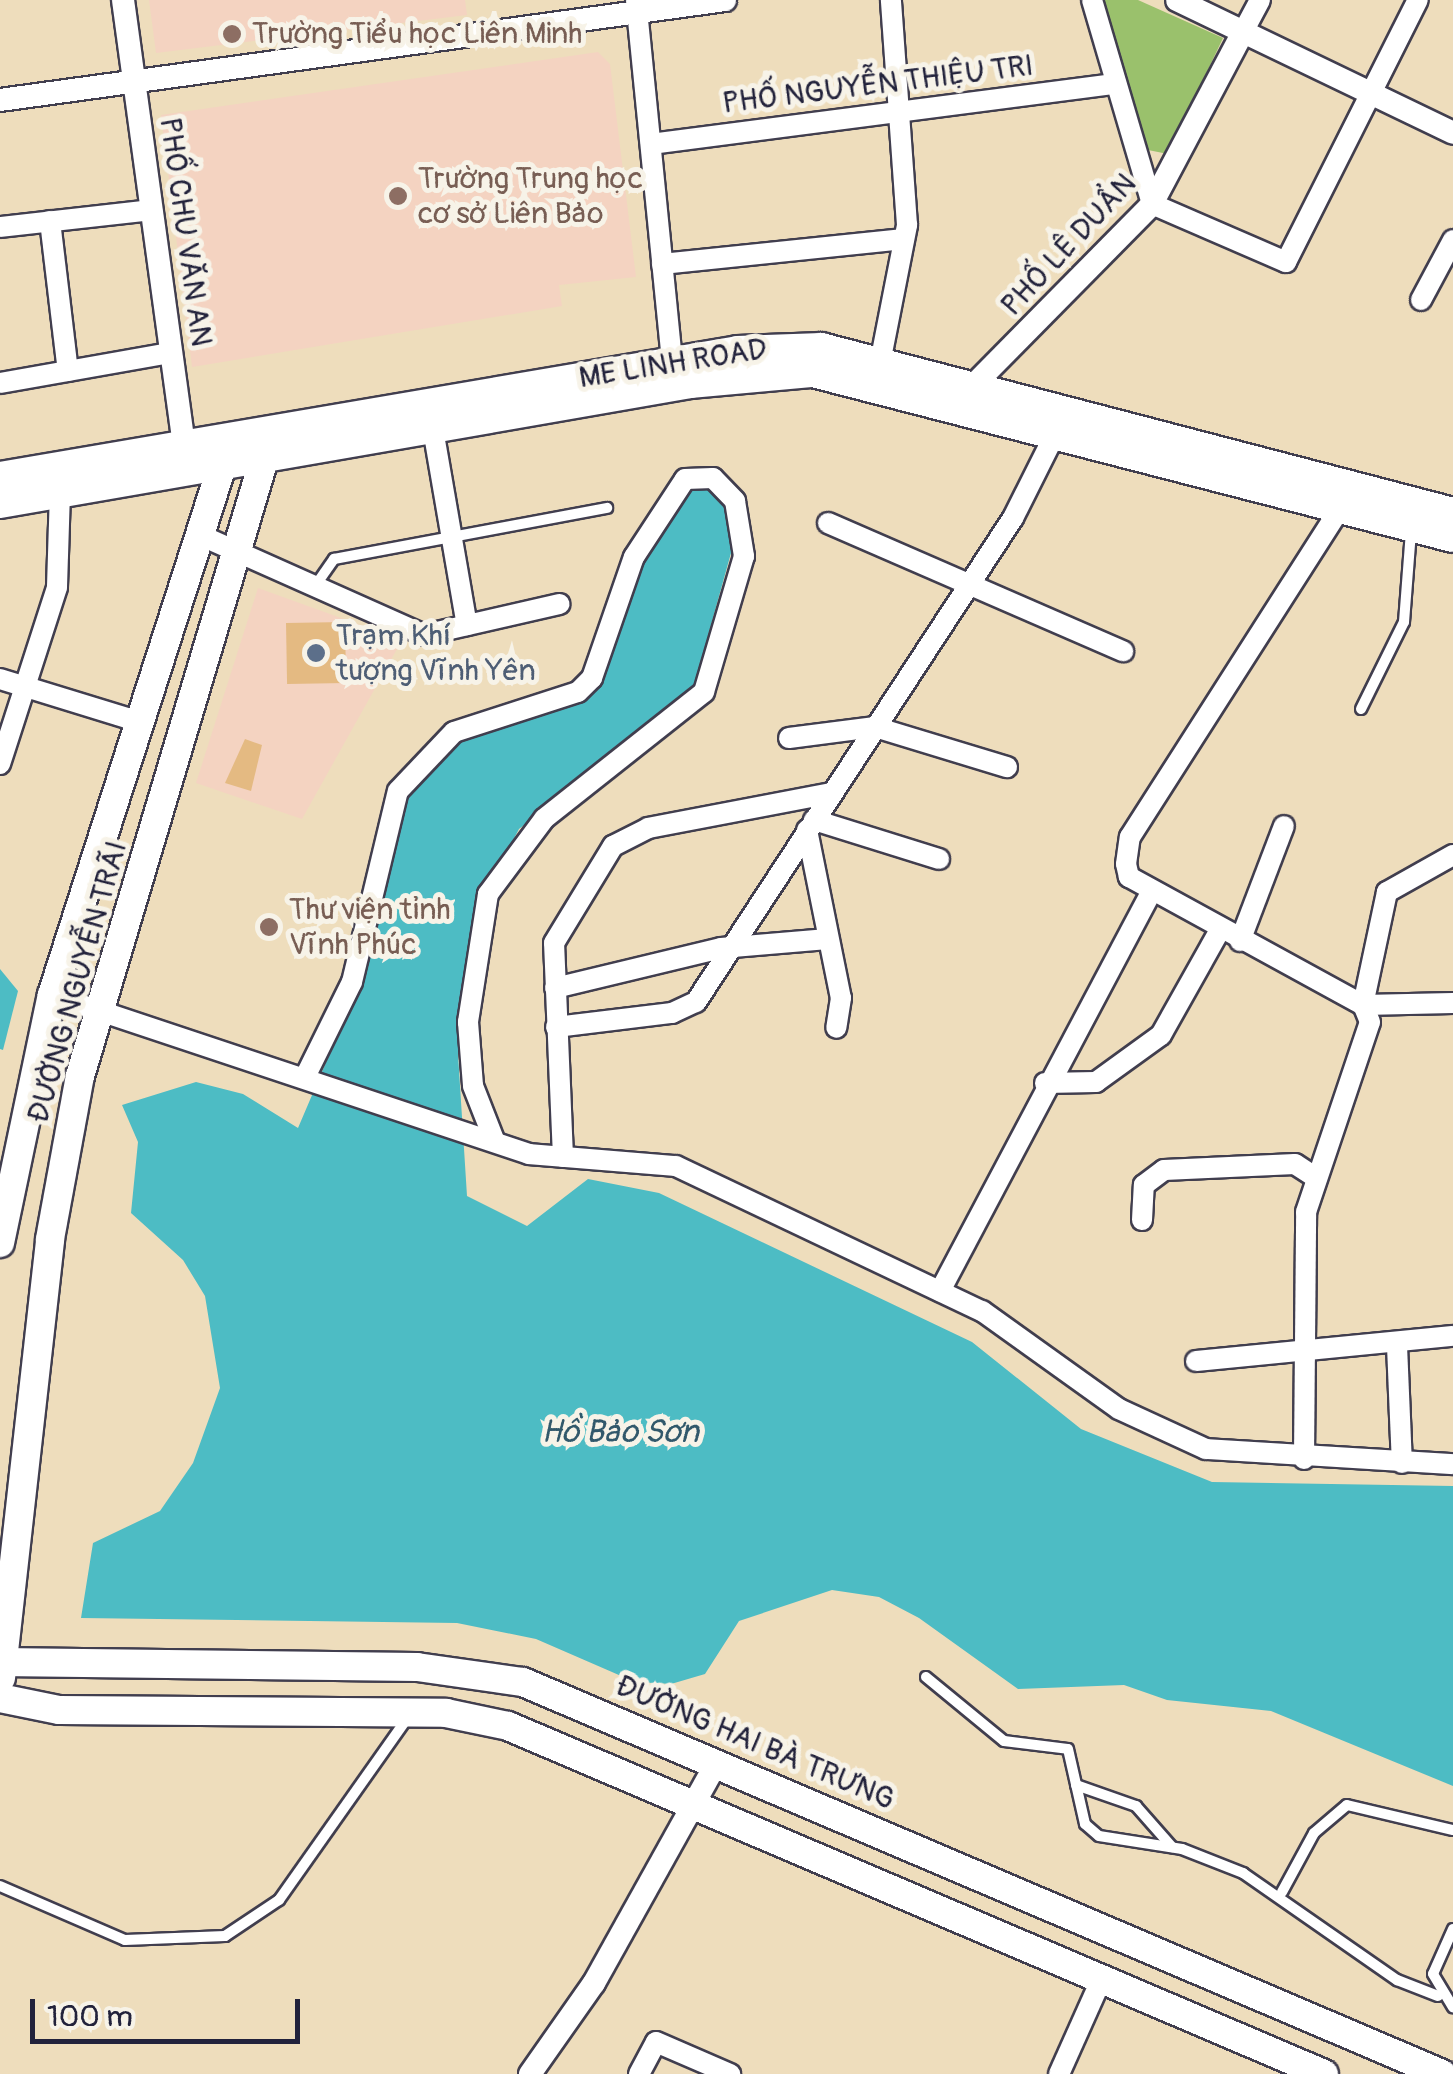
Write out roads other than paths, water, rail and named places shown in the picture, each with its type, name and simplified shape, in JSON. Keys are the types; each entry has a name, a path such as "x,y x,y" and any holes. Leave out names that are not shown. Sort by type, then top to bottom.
{"main road":[{"name":"ME LINH ROAD","path":"0,476 227,452 672,362 779,347 881,358 1453,513"},
{"name":"ME LINH ROAD","path":"269,444 433,429 772,372 850,377 1453,537"},
{"name":"ĐƯỜNG NGUYỄN TRÃI","path":"2,1669 56,1196 98,1011 269,444"},
{"name":"ĐƯỜNG NGUYỄN TRÃI","path":"0,1243 5,1167 52,995 227,452"},
{"name":"ME LINH ROAD","path":"0,503 60,494 186,458"},
{"name":"ĐƯỜNG HAI BÀ TRƯNG","path":"2,1669 456,1669 536,1686 1442,2074"},
{"path":"0,1698 59,1710 411,1713 508,1726 1324,2074"}],"street":[{"name":"PHỐ CHU VĂN AN","path":"123,0 186,458"},
{"path":"0,100 637,6 725,0"},
{"path":"881,358 904,239 902,112 891,0"},
{"path":"1092,0 1152,204 1286,262 1374,95 1418,0"},
{"path":"1177,0 1453,133"},
{"name":"PHỐ LÊ DUẨN","path":"952,405 1152,204 1260,0"},
{"path":"637,6 672,362"},
{"name":"PHỐ NGUYỄN THIỆU TRI","path":"651,144 1114,84"},
{"path":"0,226 151,210"},
{"path":"50,221 68,371"},
{"path":"662,264 904,239"},
{"path":"1422,300 1453,240"},
{"path":"0,382 170,353"},
{"path":"433,429 468,626"},
{"path":"556,1027 672,1013 696,1002 971,579 1056,434"},
{"path":"309,1078 352,982 388,817 408,777 454,732 578,692 592,678 634,557 686,479 713,478 735,501 744,556 704,692 544,819 488,894 468,1022 473,1086 490,1140"},
{"path":"0,764 64,550 60,494"},
{"path":"1340,508 1130,837 1129,878 1363,1005 1453,1003"},
{"path":"828,523 971,579 1123,651"},
{"path":"202,536 424,635 559,604"},
{"path":"0,678 140,722"},
{"path":"789,738 875,726 1008,767"},
{"path":"563,1157 554,943 594,873 630,832 832,793"},
{"path":"811,825 939,859"},
{"path":"811,825 836,1028"},
{"path":"1240,940 1284,826"},
{"path":"1304,1460 1303,1352 1315,1177 1370,1022 1363,1005 1387,892 1453,855"},
{"path":"940,1291 1045,1084 1152,891"},
{"path":"1045,1084 1096,1082 1170,1026 1220,930"},
{"path":"555,988 734,946 828,939"},
{"path":"52,995 490,1140 563,1157 676,1166 940,1291 1119,1410 1206,1448 1304,1460 1453,1464"},
{"path":"1142,1220 1144,1185 1164,1170 1295,1164 1315,1177"},
{"path":"1196,1360 1397,1346 1453,1336"},
{"path":"1397,1346 1402,1463"},
{"path":"530,2074 560,2036 718,1762"},
{"path":"1059,2074 1102,1980"},
{"path":"639,2074 656,2042 730,2074"}],"lane":[{"path":"314,589 334,559 607,508"},
{"path":"1361,709 1404,622 1411,526"},
{"path":"926,1677 1004,1741 1068,1748 1084,1824 1098,1836 1172,1847 1282,1892 1360,1956 1453,2007"},
{"path":"0,1886 125,1940 225,1936 279,1900 411,1713"},
{"path":"1076,1786 1136,1806 1172,1847"},
{"path":"1282,1892 1314,1833 1346,1805 1453,1830"},
{"path":"1438,1996 1434,1966 1453,1928"}],"water":[{"name":"Hồ Bảo Sơn","path":"706,483 727,500 736,535 691,697 519,829 478,906 458,1054 467,1196 527,1226 588,1179 659,1193 972,1342 1081,1429 1212,1482 1453,1486 1453,1786 1271,1711 1167,1700 1124,1685 1018,1689 919,1618 879,1597 832,1590 739,1621 705,1674 671,1684 635,1682 536,1639 457,1623 81,1618 93,1543 160,1511 193,1463 220,1388 205,1296 183,1260 131,1213 138,1142 122,1105 196,1082 243,1094 298,1128 356,992 398,808 415,781 462,740 563,709 593,689 639,560 687,488"},
{"path":"0,969 18,991 3,1050 0,1049"}],"place":[{"name":"Trường Tiểu học Liên Minh","path":"232,34"},
{"name":"Trường Trung học cơ sở Liên Bảo","path":"398,196"},
{"name":"Trạm Khí tượng Vĩnh Yên","path":"316,653"},
{"name":"Thư viện tỉnh Vĩnh Phúc","path":"269,927"}]}
